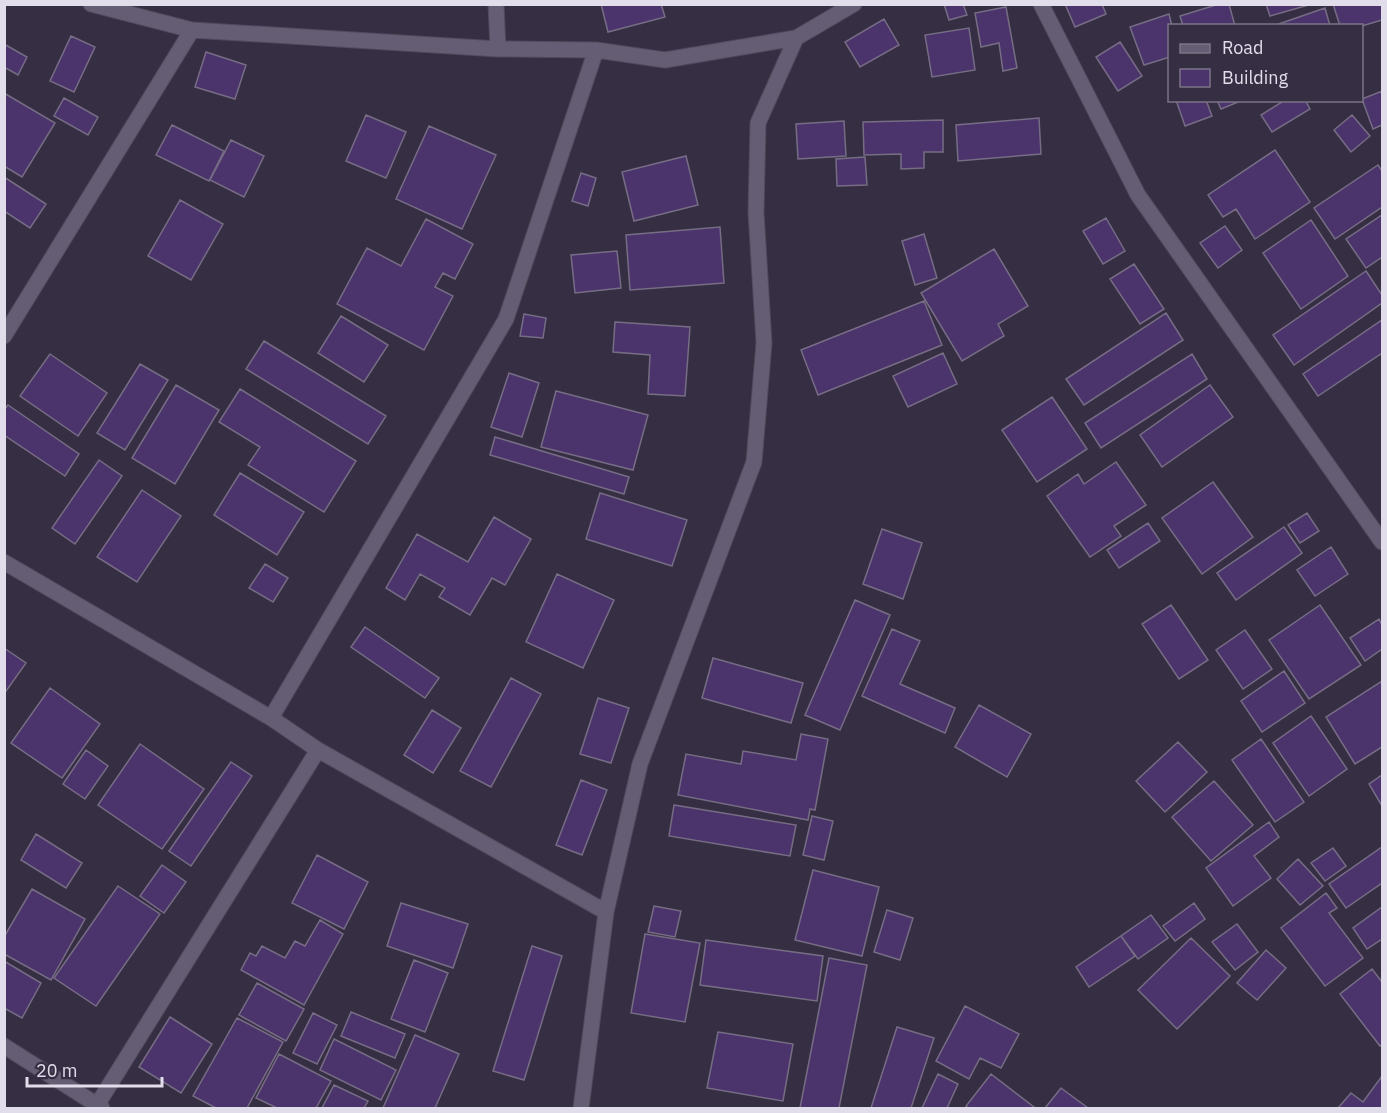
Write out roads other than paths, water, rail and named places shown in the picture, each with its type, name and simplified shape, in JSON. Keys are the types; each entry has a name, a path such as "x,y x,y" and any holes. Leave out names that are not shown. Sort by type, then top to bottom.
{"street":[{"path":"91,4 192,30 498,50 596,50 665,60 796,38 854,4"},
{"path":"496,4 498,50"},
{"path":"1041,4 1138,195 1383,542"},
{"path":"4,336 192,30"},
{"path":"581,1108 606,912 640,764 754,462 764,343 756,212 758,123 796,38"},
{"path":"271,718 506,319 596,50"},
{"path":"4,562 271,718 318,750 606,912"},
{"path":"4,1046 99,1107 318,750"}]}
